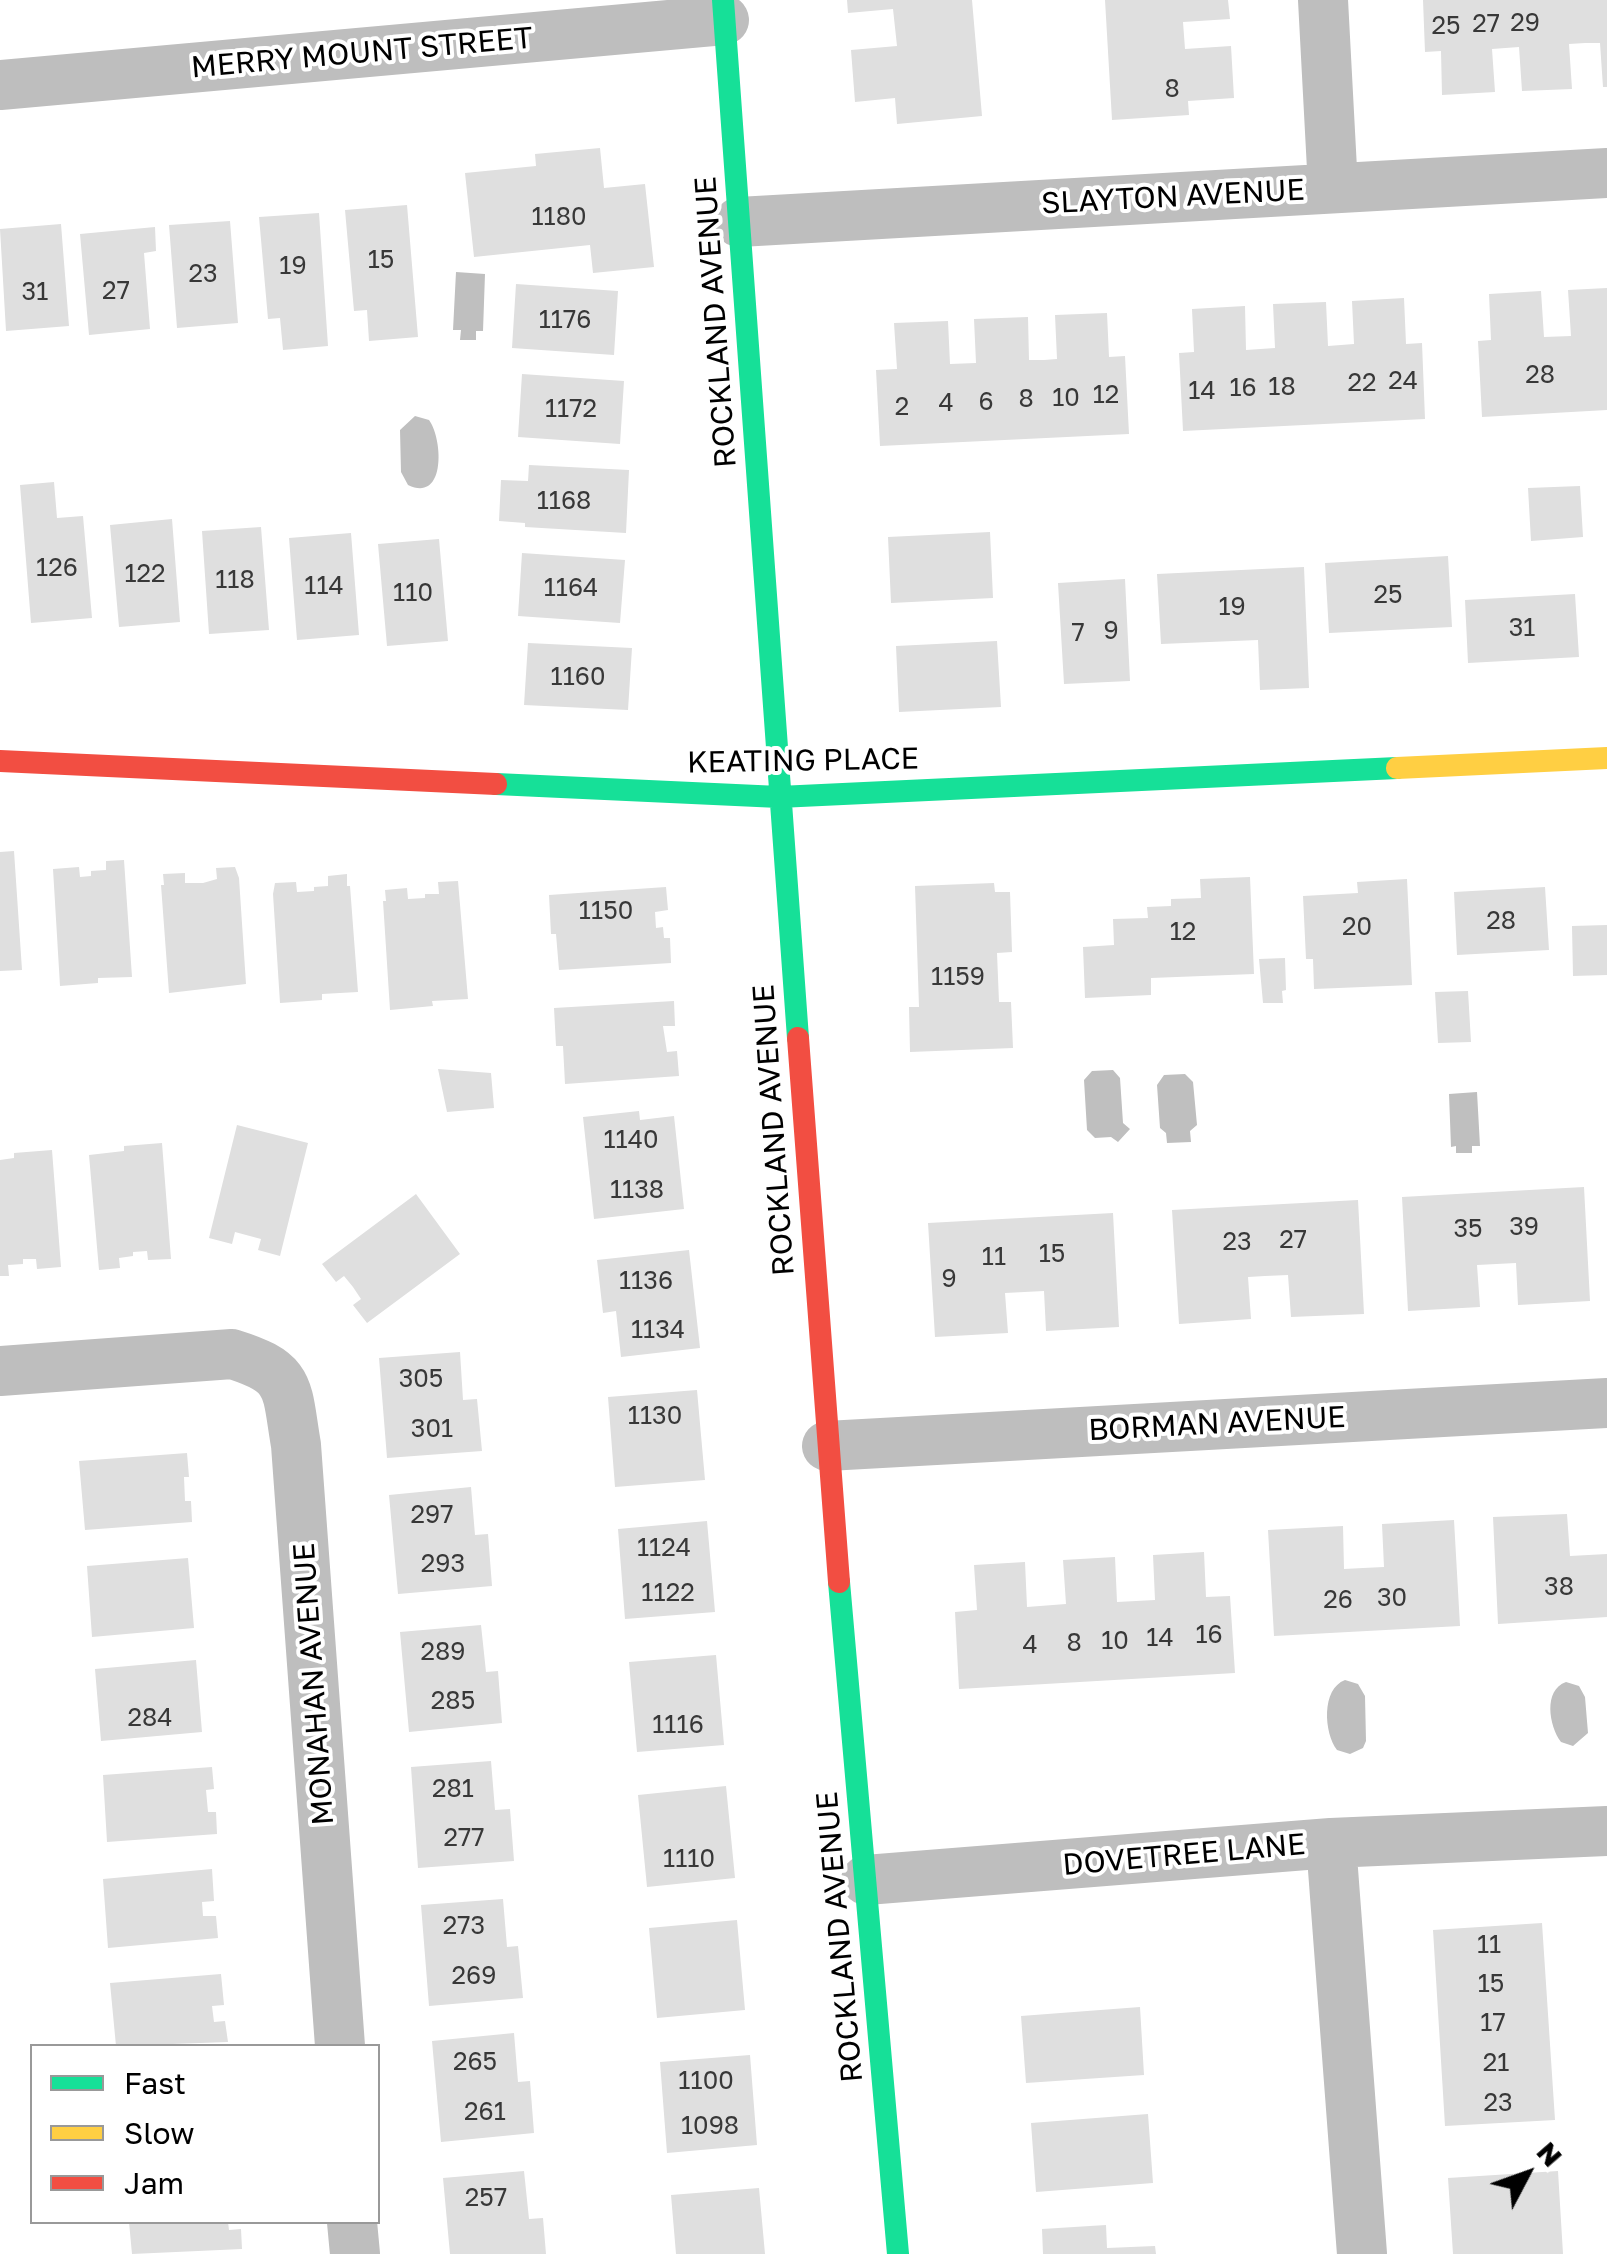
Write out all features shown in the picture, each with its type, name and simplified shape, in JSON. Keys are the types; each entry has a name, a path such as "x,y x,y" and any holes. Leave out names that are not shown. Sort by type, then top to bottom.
{"street":[{"path":"1323,0 1333,188"},
{"name":"MERRY MOUNT STREET","path":"0,85 723,10"},
{"name":"ROCKLAND AVENUE","path":"723,10 828,1446 898,2254"},
{"name":"SLAYTON AVENUE","path":"739,222 1607,173"},
{"name":"KEATING PLACE","path":"0,761 778,797 1607,758"},
{"name":"MONAHAN AVENUE","path":"0,1371 232,1354 266,1364 286,1387 296,1445 340,2044"},
{"name":"BORMAN AVENUE","path":"828,1446 1607,1403"},
{"path":"1330,1844 1607,1831"},
{"name":"DOVETREE LANE","path":"866,1880 1330,1844 1362,2254"},
{"path":"352,2224 354,2254"}],"shaded area":[{"path":"456,272 485,274 483,331 476,331 476,340 460,340 461,330 453,330"},
{"path":"415,416 429,420 439,454 435,477 420,488 408,485 401,472 400,430"},
{"path":"1113,1070 1120,1078 1123,1123 1130,1129 1118,1142 1111,1137 1095,1138 1087,1130 1084,1080 1092,1071"},
{"path":"1185,1074 1193,1082 1197,1125 1190,1131 1191,1142 1167,1143 1166,1133 1160,1128 1157,1085 1164,1075"},
{"path":"1477,1092 1480,1146 1472,1146 1472,1153 1456,1153 1456,1146 1451,1147 1449,1094"},
{"path":"1345,1680 1358,1684 1365,1696 1366,1741 1363,1748 1350,1754 1337,1750 1327,1723 1332,1692"},
{"path":"1566,1682 1579,1686 1585,1697 1588,1733 1573,1746 1561,1742 1550,1709 1554,1692"}],"building":[{"path":"847,0 972,0 982,116 897,124 895,98 855,102 851,50 897,46 893,9 848,13"},
{"path":"1105,0 1228,0 1230,19 1183,22 1185,49 1231,46 1234,98 1188,101 1189,115 1112,120"},
{"path":"1423,0 1607,0 1607,87 1603,87 1600,43 1585,43 1569,44 1572,89 1522,91 1519,47 1492,49 1495,92 1442,95 1441,51 1425,52"},
{"path":"600,148 604,188 645,184 654,267 593,273 590,245 474,257 465,173 536,166 535,154"},
{"path":"407,205 418,337 369,341 367,310 354,311 345,210"},
{"path":"319,213 328,346 283,350 280,318 268,319 259,217"},
{"path":"230,221 238,323 177,328 169,225"},
{"path":"61,224 69,326 6,331 0,229"},
{"path":"155,227 156,251 144,253 150,329 89,335 80,234"},
{"path":"516,284 618,291 614,355 512,348"},
{"path":"1607,288 1607,410 1482,417 1478,341 1491,340 1489,294 1541,291 1544,337 1571,336 1568,290"},
{"path":"1404,298 1406,344 1422,343 1425,419 1183,431 1179,353 1194,352 1192,309 1245,306 1246,350 1275,348 1273,304 1326,302 1328,346 1354,344 1352,301"},
{"path":"1107,313 1109,357 1125,356 1129,434 880,446 876,370 897,369 894,323 948,321 950,364 976,363 974,319 1028,317 1029,360 1044,360 1057,359 1055,315"},
{"path":"522,374 624,381 620,444 518,437"},
{"path":"529,465 629,470 626,533 525,527 525,523 499,521 501,480 528,481"},
{"path":"54,482 57,518 83,516 92,618 31,623 20,485"},
{"path":"1580,486 1583,537 1531,541 1528,488"},
{"path":"172,519 180,622 119,627 110,525"},
{"path":"261,527 269,630 209,634 202,531"},
{"path":"990,532 993,598 891,603 888,537"},
{"path":"351,533 359,635 297,640 289,538"},
{"path":"439,539 448,641 387,646 378,544"},
{"path":"522,553 625,560 620,623 518,616"},
{"path":"1448,556 1452,627 1329,633 1325,563"},
{"path":"1304,567 1309,688 1260,690 1258,640 1161,644 1157,574"},
{"path":"1125,579 1130,681 1064,684 1058,583"},
{"path":"1575,594 1579,657 1468,663 1465,600"},
{"path":"997,641 1001,707 899,712 896,646"},
{"path":"528,643 632,648 628,710 524,705"},
{"path":"14,851 22,970 0,971 0,852"},
{"path":"124,860 132,977 98,978 98,983 60,986 53,869 79,867 80,877 91,876 91,871 106,870 106,861"},
{"path":"235,867 246,984 169,993 163,874 185,873 185,883 203,883 217,879 216,868"},
{"path":"347,874 358,992 322,994 322,1000 280,1003 275,883 296,882 297,892 314,891 314,887 328,886 328,876"},
{"path":"1250,877 1254,974 1151,978 1151,995 1085,998 1083,947 1114,945 1113,919 1148,918 1147,907 1171,906 1171,899 1201,898 1200,879"},
{"path":"1407,879 1412,985 1314,989 1313,959 1306,959 1303,896 1358,893 1357,882"},
{"path":"458,881 468,999 432,1001 433,1006 390,1010 385,890 407,888 408,899 425,898 425,894 439,894 438,882"},
{"path":"994,883 995,892 1010,892 1012,952 997,953 999,1002 1011,1002 1013,1048 910,1052 909,1007 919,1007 915,886"},
{"path":"666,887 668,910 655,912 656,928 663,927 664,938 670,938 671,963 559,970 556,934 551,934 549,895"},
{"path":"1545,887 1549,950 1457,955 1454,892"},
{"path":"1607,925 1607,975 1573,976 1572,926"},
{"path":"1285,958 1283,1003 1263,1003 1259,959"},
{"path":"1468,991 1471,1042 1438,1043 1435,992"},
{"path":"674,1001 675,1026 663,1026 667,1052 677,1051 679,1076 565,1084 563,1046 556,1046 554,1008"},
{"path":"438,1069 491,1073 494,1108 447,1112"},
{"path":"639,1111 640,1120 674,1116 684,1209 594,1219 583,1117"},
{"path":"237,1125 308,1143 280,1256 258,1250 261,1239 235,1232 232,1244 209,1238"},
{"path":"162,1143 171,1259 148,1260 147,1251 133,1252 133,1256 119,1258 120,1268 99,1270 89,1155 124,1151 124,1146"},
{"path":"52,1150 61,1267 37,1269 36,1259 23,1259 23,1264 8,1265 9,1276 0,1276 0,1160 14,1158 14,1153"},
{"path":"1584,1187 1590,1301 1518,1305 1516,1263 1477,1265 1480,1307 1408,1311 1402,1197"},
{"path":"416,1194 460,1254 367,1323 353,1305 361,1299 353,1287 344,1276 336,1282 322,1264"},
{"path":"1358,1200 1364,1314 1291,1317 1288,1275 1265,1276 1248,1277 1251,1319 1179,1324 1172,1210"},
{"path":"1113,1213 1119,1327 1046,1331 1044,1291 1005,1293 1008,1333 935,1337 928,1223"},
{"path":"689,1250 700,1348 621,1357 616,1311 603,1313 597,1260"},
{"path":"460,1352 463,1400 477,1399 482,1451 387,1458 379,1358"},
{"path":"697,1390 705,1480 615,1487 608,1397"},
{"path":"187,1453 185,1501 191,1501 192,1522 85,1530 79,1461"},
{"path":"471,1487 475,1535 488,1534 492,1586 398,1594 389,1495"},
{"path":"1567,1514 1570,1556 1607,1554 1607,1617 1498,1624 1493,1517"},
{"path":"1454,1520 1460,1626 1274,1636 1268,1530 1343,1526 1344,1569 1384,1567 1382,1524"},
{"path":"707,1521 715,1612 625,1619 618,1529"},
{"path":"1204,1552 1206,1597 1230,1596 1235,1673 959,1689 955,1612 977,1610 974,1565 1025,1562 1027,1607 1066,1604 1063,1560 1115,1557 1117,1602 1155,1600 1153,1555"},
{"path":"188,1558 194,1628 92,1637 87,1566"},
{"path":"481,1625 486,1672 498,1671 502,1723 409,1732 400,1632"},
{"path":"716,1655 724,1745 637,1752 629,1662"},
{"path":"196,1660 202,1732 101,1741 95,1669"},
{"path":"491,1761 495,1810 510,1809 514,1861 418,1868 411,1767"},
{"path":"212,1767 214,1789 206,1790 208,1812 216,1812 217,1834 107,1842 103,1775"},
{"path":"726,1786 735,1878 647,1887 638,1795"},
{"path":"212,1869 214,1901 202,1902 203,1916 216,1916 218,1938 108,1948 103,1879"},
{"path":"503,1899 507,1947 518,1946 523,1998 429,2006 421,1905"},
{"path":"737,1920 745,2010 657,2018 649,1928"},
{"path":"1542,1923 1555,2120 1445,2126 1433,1930"},
{"path":"221,1974 224,2005 212,2006 214,2022 225,2021 228,2042 116,2044 110,1983"},
{"path":"1140,2007 1144,2075 1026,2083 1021,2016"},
{"path":"514,2033 518,2082 530,2081 534,2133 441,2142 432,2041"},
{"path":"750,2055 757,2145 667,2153 660,2062"},
{"path":"1148,2114 1153,2183 1036,2192 1031,2123"},
{"path":"524,2171 529,2219 543,2218 546,2254 450,2254 443,2178"},
{"path":"1558,2171 1563,2254 1453,2254 1448,2178"},
{"path":"759,2188 765,2254 676,2254 671,2195"},
{"path":"129,2224 228,2224 229,2230 241,2229 242,2249 132,2254"},
{"path":"1106,2225 1107,2248 1155,2246 1156,2254 1043,2254 1042,2229"}],"traffic: fast":[{"path":"723,0 798,1038"},
{"path":"496,784 779,797 1397,768"},
{"path":"839,1582 898,2254"}],"traffic: slow":[{"path":"1397,768 1607,758"}],"traffic: jam":[{"path":"0,761 496,784"},
{"path":"798,1038 839,1582"}]}
